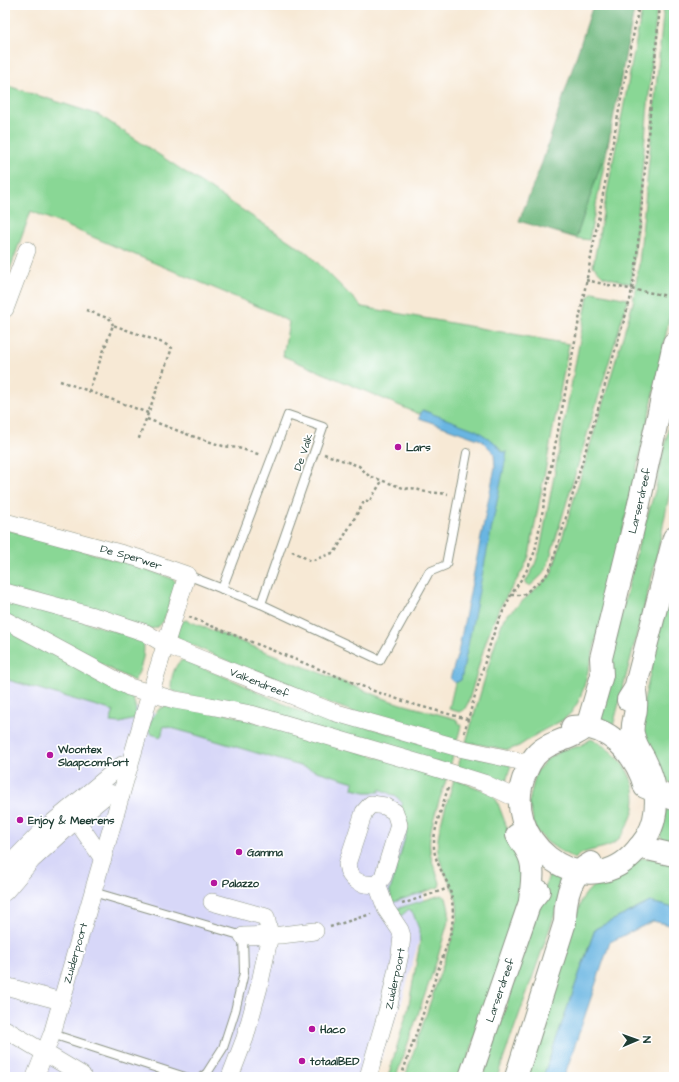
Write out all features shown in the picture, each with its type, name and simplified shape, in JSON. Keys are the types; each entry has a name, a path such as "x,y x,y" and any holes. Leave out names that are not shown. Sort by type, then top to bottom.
{"main road":[{"name":"Larserdreef","path":"579,727 602,675 601,658 638,508 674,343"},
{"path":"627,742 633,724 636,706 635,689 674,538"},
{"path":"514,798 534,758 541,750 549,745 575,735 579,727"},
{"path":"579,727 627,742 637,747 650,770 658,792 654,820 648,835 639,848 627,859 616,866 601,872 585,872 539,858 532,839 523,825 514,798 514,772 519,761 528,748 541,738 560,729 579,727"},
{"path":"585,872 585,866 612,856 631,842 639,830 645,811 646,797 658,792"},
{"path":"639,848 674,855"},
{"name":"Larserdreef","path":"470,1077 530,902 540,890 546,872 539,858"},
{"path":"516,1077 565,922 565,903 575,876 585,872"}],"street":[{"path":"5,309 27,250"},
{"name":"De Sperwer","path":"5,522 138,558 187,575"},
{"path":"166,645 187,575"},
{"name":"Valkendreef","path":"5,592 104,619 146,633 166,645 333,712 460,748 519,761"},
{"path":"5,620 128,687 175,700 251,714 484,783 514,798"},
{"name":"Zuiderpoort","path":"40,1075 45,1053 52,1034 150,694 166,645"},
{"path":"5,892 72,814 122,765 130,766"},
{"path":"5,869 41,832 109,793 121,796"},
{"path":"72,814 103,859"},
{"name":"Zuiderpoort","path":"368,1077 389,1006 400,954 402,936 400,930 386,909 377,884"},
{"path":"212,902 266,917 270,935 255,1002 245,1038 230,1077"},
{"path":"243,936 315,931"},
{"path":"5,986 61,1001"},
{"path":"5,1029 82,1075"}],"lane":[{"name":"De Valk","path":"222,589 288,415 323,427 260,604"},
{"path":"187,575 260,604 380,660 429,572 446,565 467,453"},
{"path":"93,892 243,936 244,973 235,1011 223,1048 207,1073 202,1077"},
{"path":"52,1034 184,1077"}],"path":[{"path":"460,748 490,641 511,595 526,572 534,551 639,5"},
{"path":"511,595 523,594 546,576 552,565 630,300 637,252 660,5"},
{"path":"586,280 674,297"},
{"path":"86,310 110,319 113,325 163,343 172,348 138,441"},
{"path":"89,391 113,325"},
{"path":"60,381 148,414"},
{"path":"146,419 223,446 238,448 272,458"},
{"path":"314,451 359,466 369,476 406,489 412,487 427,492 459,497"},
{"path":"281,547 295,552 311,561 335,552 365,500 370,502 382,481"},
{"path":"176,612 374,691 412,704 467,719"},
{"path":"401,1077 454,921 449,888 437,860 433,845 452,773"}],"shaded area":[{"name":"Palazzo","path":"5,657 119,703 404,779 422,843 424,923 401,1004 374,1077 5,1077"}],"green space":[{"path":"593,5 635,5 609,140 576,238 519,221 542,163"},
{"path":"643,5 657,5 631,284 603,276 593,266"},
{"path":"664,5 674,5 674,277 672,304 658,375 607,599 583,690 571,713 563,720 540,732 519,746 508,750 466,742 504,618 551,575 633,303 639,264"},
{"path":"5,85 99,115 309,254 362,307 569,344 529,556 522,572 495,618 468,703 464,710 459,712 449,709 455,683 461,680 503,452 494,442 423,410 419,414 283,356 289,322 271,312 31,211 5,283"},
{"path":"609,140 589,240 576,238"},
{"path":"593,292 628,299 548,564 543,574 530,586 525,583 534,567 540,550 588,297"},
{"path":"674,402 674,471 655,565 612,730 595,722 639,543 655,491"},
{"path":"5,529 138,566 173,579 176,583 176,588 163,622 159,626 152,629 5,588"},
{"path":"674,568 674,785 664,780 662,777 661,767 658,760 644,739 643,717 644,700"},
{"path":"5,597 143,640 144,650 142,661 139,672 134,681 5,615"},
{"path":"186,620 391,701 456,719 461,726 457,741 362,715 278,684 179,639 176,634 181,622"},
{"path":"5,625 130,693 135,706 135,719 120,723 110,722 114,711 5,679"},
{"path":"183,660 235,681 303,713 355,723 454,753 450,766 172,691 171,683 173,674 177,665"},
{"path":"168,705 214,710 447,777 432,823 430,842 432,859 440,883 439,887 391,903 390,891 407,831 407,821 401,806 403,804 397,797 380,789 379,792 365,792 353,789 354,782 164,726 161,737 151,734 148,729 153,717 157,711"},
{"path":"591,739 614,754 622,764 634,787 635,800 633,813 625,831 618,840 605,847 583,853 575,859 547,842 535,829 529,802 536,772 546,760 562,750 580,746"},
{"path":"462,754 511,765 505,785 457,769"},
{"path":"454,779 491,793 497,801 509,833 521,853 525,885 462,1077 405,1077 452,938 456,921 456,898 438,852 440,825"},
{"path":"669,808 674,810 674,842 662,839 660,835 666,809"},
{"path":"638,858 674,859 674,908 650,902 595,929 543,1077 521,1077 582,899 600,880"},
{"path":"551,869 568,877 497,1077 483,1077"},
{"path":"441,895 446,898 449,918 437,960 396,1077 388,1077 408,1009 420,943 419,929 413,913 409,909 401,916 396,909"}],"water":[{"path":"422,410 476,430 494,442 503,452 507,452 461,680 455,683 450,679 458,653 495,467 494,453 481,440 419,418"},
{"path":"650,902 674,908 674,926 653,921 610,942 564,1077 543,1077 595,929"}],"place":[{"name":"Lars","path":"398,447"},
{"name":"Woontex Slaapcomfort","path":"50,755"},
{"name":"Enjoy & Meerens","path":"20,820"},
{"name":"Gamma","path":"239,852"},
{"name":"Palazzo","path":"214,883"},
{"name":"Haco","path":"312,1029"},
{"name":"totaalBED","path":"302,1061"}]}
